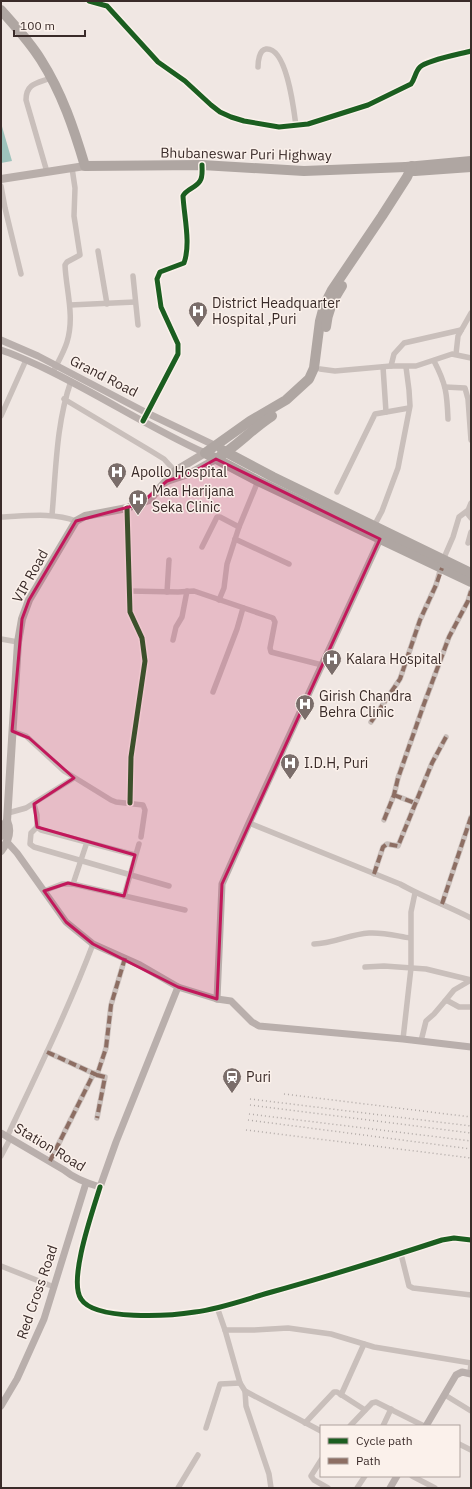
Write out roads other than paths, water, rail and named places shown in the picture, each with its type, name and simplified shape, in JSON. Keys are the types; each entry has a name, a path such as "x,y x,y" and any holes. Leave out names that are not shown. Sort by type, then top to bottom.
{"highway":[{"path":"1,10 33,48 51,78 72,122 85,166"},
{"path":"412,168 471,161"},
{"name":"Bhubaneswar Puri Highway","path":"85,166 202,165 304,171 412,168"},
{"path":"412,168 471,168"},
{"path":"412,168 397,204 338,292 322,334 314,368 309,379 286,400 250,421 216,446 205,452 258,481 372,530 442,564 471,582"},
{"path":"216,459 227,452 258,425 292,404 308,391 320,369 322,334"},
{"path":"216,446 372,530 380,539 442,564 471,573"}],"main road":[{"path":"1,179 85,166"},
{"name":"Grand Road","path":"1,340 55,369 216,446"},
{"name":"Grand Road","path":"1,350 55,369 71,381 143,421 205,452"},
{"path":"76,521 85,516 127,508 149,500 175,471 205,452"},
{"path":"167,481 191,473 216,459"},
{"name":"VIP Road","path":"4,839 10,827 7,817 18,642 22,619 29,600 76,521"},
{"path":"217,998 222,884 380,539"},
{"path":"1,851 4,839"},
{"path":"4,839 17,853 66,922 94,944 125,958 178,987 231,1001 235,1003 252,1022 259,1026 403,1039 471,1047"},
{"path":"100,1188 122,1127 178,987"},
{"path":"6,1138 61,1173 72,1176"},
{"name":"Station Road","path":"6,1138 64,1170 72,1176 100,1188"},
{"name":"Red Cross Road","path":"1,1406 17,1378 44,1319 86,1183"},
{"path":"426,1425 458,1373 462,1372 471,1374"},
{"path":"390,1488 396,1477"}],"street":[{"path":"88,1 105,4 112,1"},
{"path":"105,4 158,62 185,81 220,112 231,117 279,127 308,124 368,105 411,84 418,70 424,64 471,51"},
{"path":"258,67 260,55 264,50 273,50 279,56 289,85 296,126"},
{"path":"47,172 26,100 26,94 32,85 51,78"},
{"path":"143,421 178,354 179,349 176,339 161,306 158,275 160,272 184,263 186,254 186,229 183,196 186,191 200,182 202,176 202,165"},
{"path":"55,369 67,342 69,332 70,305 65,265 80,255 74,216 75,188 72,168"},
{"path":"1,186 21,274"},
{"path":"98,251 107,304"},
{"path":"133,276 138,325"},
{"path":"70,305 135,302"},
{"path":"456,354 460,330 471,313"},
{"path":"391,366 394,354 404,342 460,330"},
{"path":"320,369 335,371 391,366 416,366 448,355 456,354 471,358"},
{"path":"1,416 26,360"},
{"path":"434,361 447,395 448,419"},
{"path":"383,367 386,412"},
{"path":"372,530 382,511 398,468 410,397 406,367"},
{"path":"52,515 64,399 71,381"},
{"path":"445,387 465,388 468,399 471,440"},
{"path":"64,399 164,459 175,471"},
{"path":"337,492 374,416 378,413 409,408"},
{"path":"219,600 224,588 227,564 239,527 258,481"},
{"path":"371,722 400,679 420,620 436,585 459,517 467,511 471,503"},
{"path":"127,508 130,612 142,638 145,661 131,757 130,803"},
{"path":"467,511 471,518"},
{"path":"1,517 52,515 66,517 76,521"},
{"path":"202,547 217,517 220,517 239,527"},
{"path":"468,543 471,532"},
{"path":"235,540 289,564"},
{"path":"167,592 169,560"},
{"path":"129,591 194,591 243,608 274,620 275,624 270,648 271,652 322,665"},
{"path":"173,640 176,626 182,617 187,591"},
{"path":"384,820 449,637 468,601 471,591"},
{"path":"213,692 237,629 243,608"},
{"path":"1,639 18,642"},
{"path":"12,731 29,738 64,771 110,800 116,802 141,804 145,807 141,837"},
{"path":"374,874 383,847 387,844 398,846 432,763 446,737"},
{"path":"7,817 34,804 74,778"},
{"path":"394,795 415,803"},
{"path":"34,804 37,815 37,827 31,833 30,844 32,846 169,886"},
{"path":"442,904 471,817"},
{"path":"249,823 400,884 471,918"},
{"path":"37,827 40,830 135,855"},
{"path":"73,884 82,861 87,842"},
{"path":"124,896 138,844"},
{"path":"44,891 62,884 73,884 185,910"},
{"path":"403,1039 411,968 411,912 415,892"},
{"path":"314,944 323,944 347,937 371,933 410,938"},
{"path":"1,1156 6,1138 76,990 94,944"},
{"path":"50,1162 96,1074 106,1048 111,1005 125,958"},
{"path":"365,967 384,966 434,970 471,980 454,990 434,1014 426,1021 421,1041"},
{"path":"445,1001 459,1007 471,1007"},
{"path":"47,1052 105,1077 97,1118"},
{"path":"100,1188 79,1261 77,1283 80,1299 87,1306 97,1310 139,1316 195,1312 217,1307 345,1272 442,1240 454,1238 471,1240"},
{"path":"401,1254 409,1286 413,1288 471,1295"},
{"path":"1,1266 54,1288"},
{"path":"217,1307 240,1383 245,1391 246,1406 269,1474 271,1488"},
{"path":"225,1330 288,1328 331,1334 374,1347 471,1362 471,1374"},
{"path":"341,1395 364,1344"},
{"path":"206,1428 220,1384 240,1383"},
{"path":"245,1391 320,1430"},
{"path":"305,1423 332,1393 337,1392 366,1410"},
{"path":"444,1394 471,1411"},
{"path":"351,1425 372,1403 376,1402 423,1425"},
{"path":"383,1425 391,1409"},
{"path":"460,1444 471,1450"},
{"path":"178,1488 198,1455"},
{"path":"320,1462 311,1476 314,1480 328,1488"},
{"path":"357,1488 364,1477"},
{"path":"414,1477 435,1488"}],"water":[{"path":"1,123 12,161 1,163"}],"railway":[{"path":"284,1094 471,1117"},
{"path":"250,1099 471,1126"},
{"path":"250,1105 471,1133"},
{"path":"249,1114 471,1141"},
{"path":"248,1120 471,1149"},
{"path":"246,1130 471,1158"}],"place":[{"name":"District Headquarter Hospital ,Puri","path":"198,328"},
{"name":"Apollo Hospital","path":"117,489"},
{"name":"Maa Harijana Seka Clinic","path":"138,516"},
{"name":"Kalara Hospital","path":"332,676"},
{"name":"Girish Chandra Behra Clinic","path":"305,721"},
{"name":"I.D.H, Puri","path":"290,780"},
{"name":"Puri","path":"232,1094"}]}
